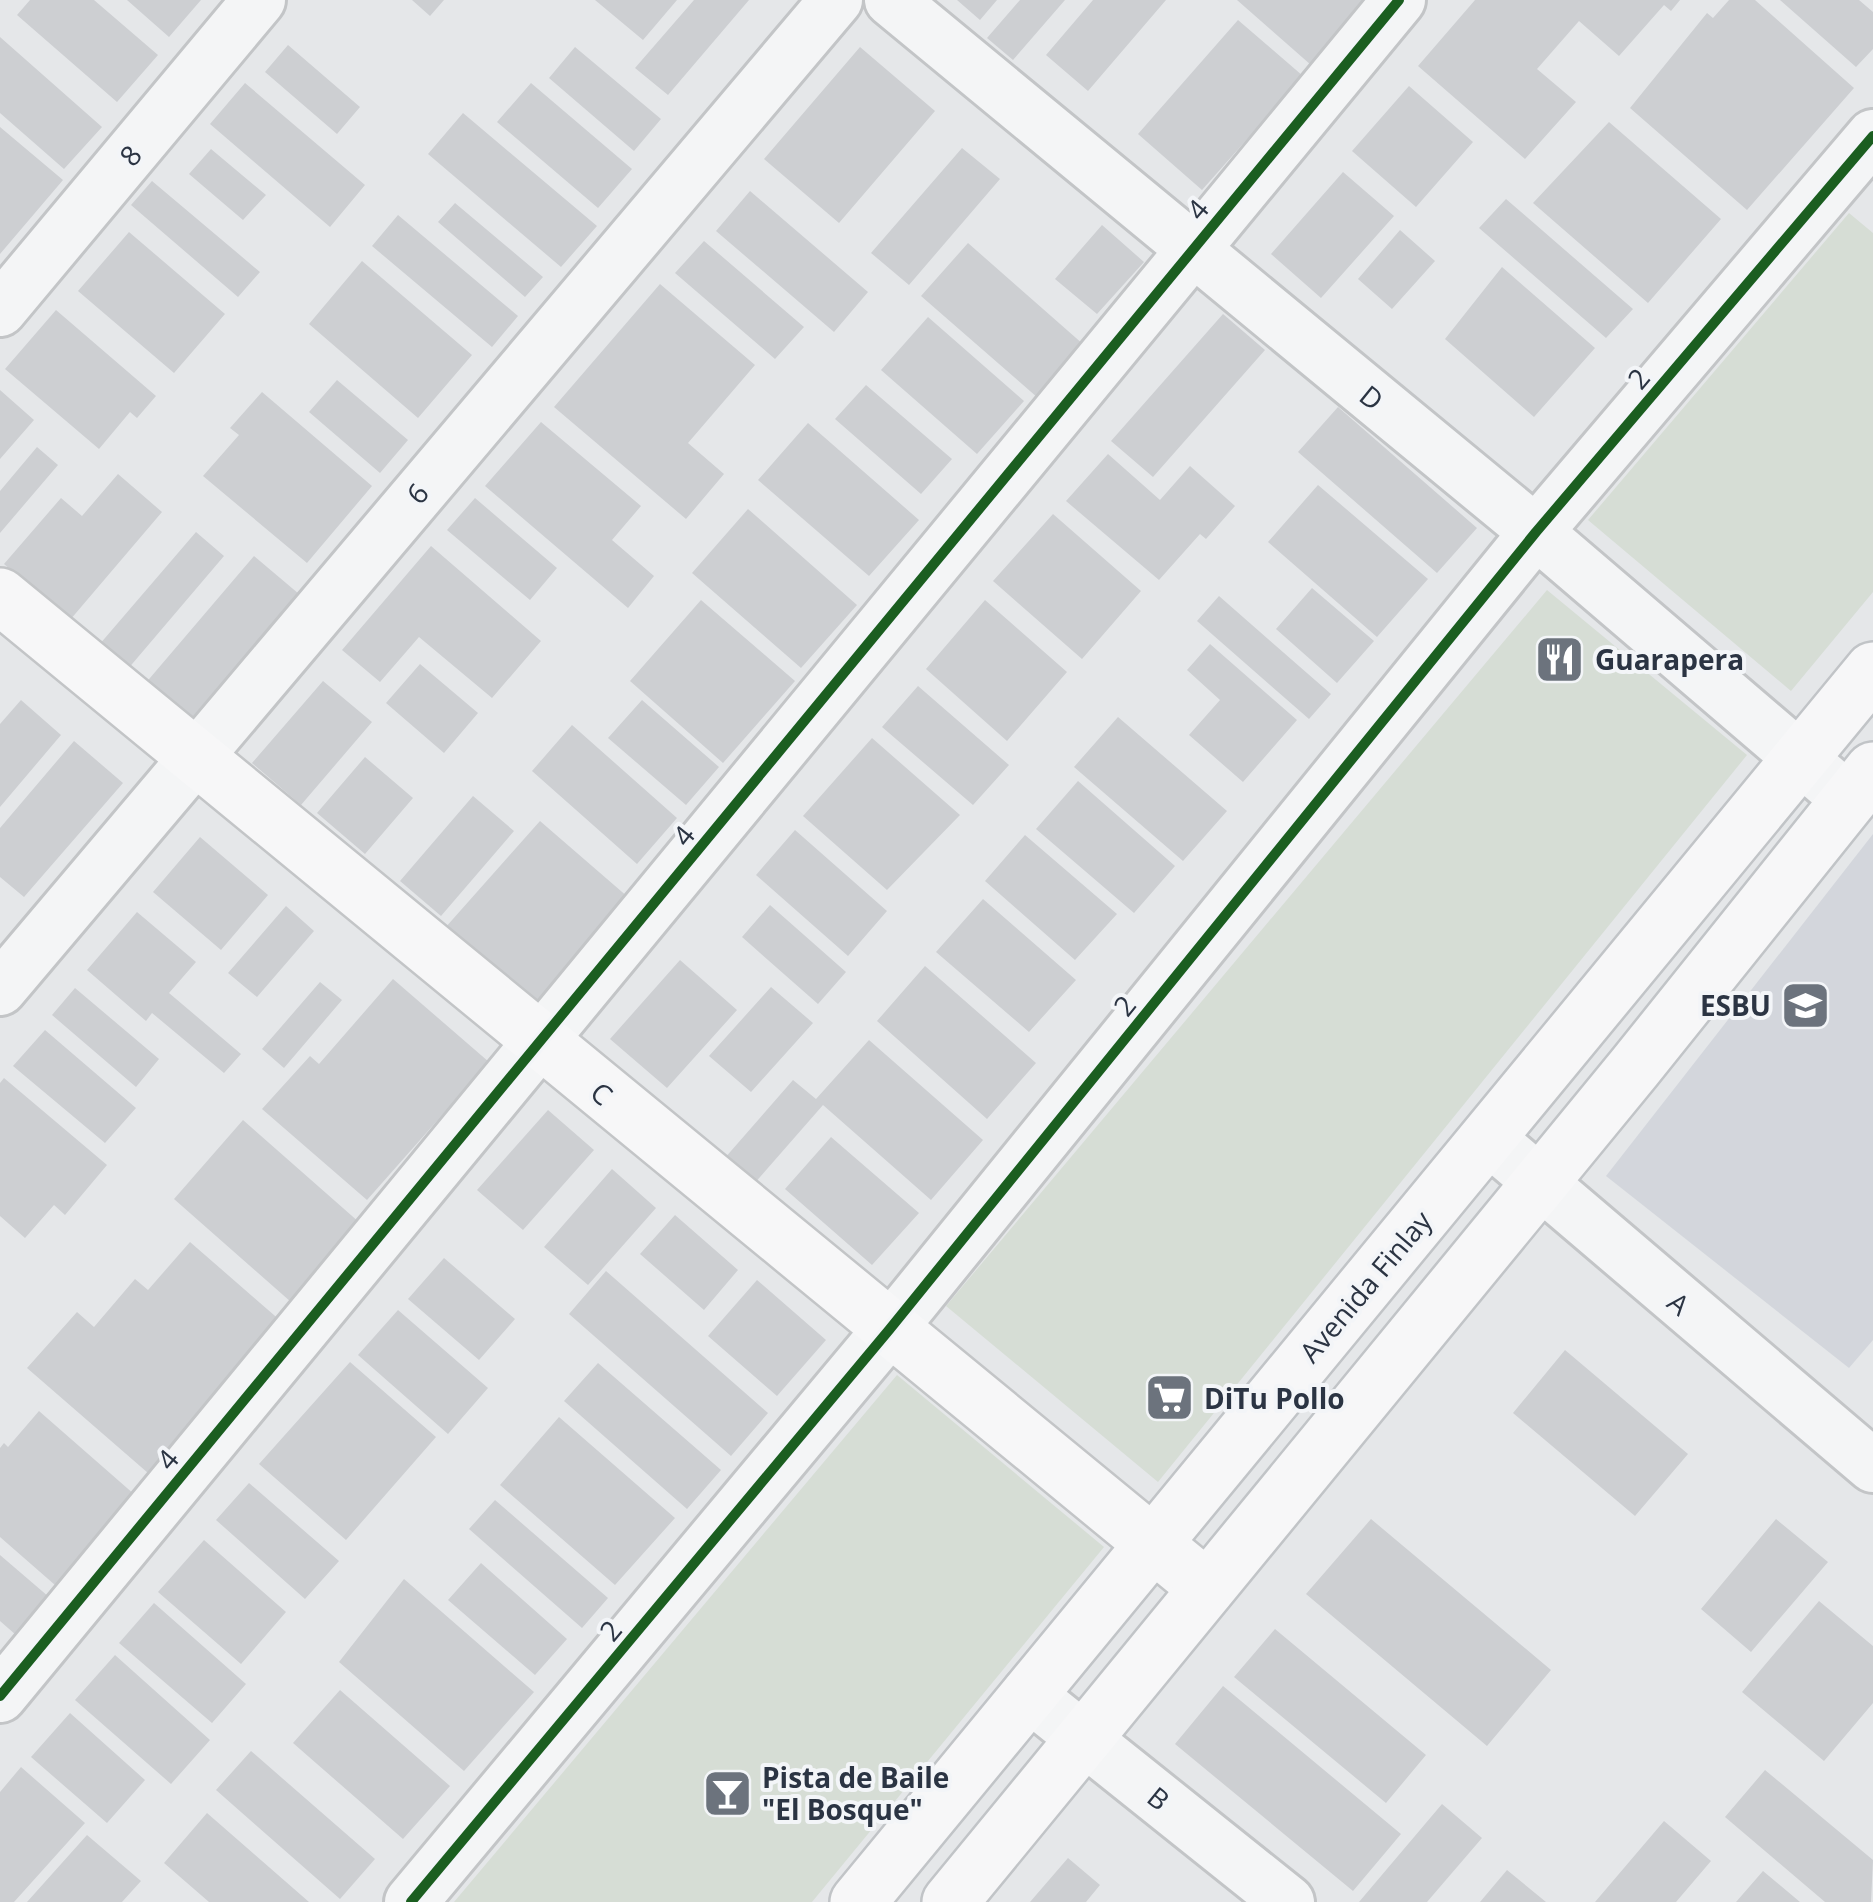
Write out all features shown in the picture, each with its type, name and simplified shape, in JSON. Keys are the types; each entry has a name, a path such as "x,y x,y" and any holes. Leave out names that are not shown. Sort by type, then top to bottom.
{"main road":[{"name":"C","path":"0,596 1207,1588"},
{"name":"Avenida Finlay","path":"858,1902 1873,670"},
{"path":"950,1902 1539,1185 1861,785"}],"street":[{"name":"8","path":"0,310 259,0"},
{"name":"6","path":"0,989 836,0"},
{"name":"D","path":"892,0 1536,532 1801,759 1861,785"},
{"name":"4","path":"0,1696 1399,0"},
{"name":"2","path":"411,1902 890,1330 1536,532 1873,136"},
{"name":"A","path":"1488,1138 1873,1466"},
{"name":"B","path":"1028,1694 1288,1902"}],"shaded area":[{"path":"1849,213 1873,233 1873,592 1791,691 1588,520"},
{"path":"1547,590 1747,755 1158,1482 946,1306"},
{"name":"ESBU","path":"1873,834 1873,1340 1849,1368 1606,1176"},
{"path":"897,1375 1104,1547 812,1902 454,1902"}],"building":[{"path":"30,0 94,0 158,55 117,102 17,15"},
{"path":"127,0 201,0 169,37"},
{"path":"412,0 444,0 430,16"},
{"path":"595,0 677,0 643,40"},
{"path":"694,0 749,0 668,95 635,68"},
{"path":"957,0 997,0 980,20"},
{"path":"1020,0 1065,0 1013,60 987,38"},
{"path":"1093,0 1166,0 1088,91 1046,55"},
{"path":"1237,0 1368,0 1311,65"},
{"path":"1475,0 1680,0 1671,11 1664,5 1619,56 1579,21 1537,69 1576,102 1525,159 1418,66"},
{"path":"1729,0 1755,0 1854,88 1747,210 1630,108 1707,13 1713,18"},
{"path":"1780,0 1859,0 1873,12 1873,49 1856,67"},
{"path":"1238,20 1303,76 1202,190 1138,134"},
{"path":"0,37 102,127 64,169 0,113"},
{"path":"288,45 360,107 337,134 265,72"},
{"path":"575,47 661,119 634,151 549,78"},
{"path":"860,47 935,111 839,223 764,159"},
{"path":"245,83 365,185 330,227 210,124"},
{"path":"531,83 632,169 598,208 497,122"},
{"path":"1409,86 1473,142 1416,207 1352,151"},
{"path":"463,113 597,226 561,267 428,154"},
{"path":"1609,122 1721,219 1648,303 1533,203"},
{"path":"0,127 63,180 0,254"},
{"path":"962,148 1000,179 909,285 871,253"},
{"path":"211,149 266,195 243,220 189,174"},
{"path":"1343,172 1394,216 1321,298 1271,254"},
{"path":"152,181 260,272 238,297 131,205"},
{"path":"750,191 868,292 834,332 716,231"},
{"path":"1506,199 1633,309 1606,338 1479,228"},
{"path":"455,203 543,277 525,297 438,222"},
{"path":"398,215 518,316 492,347 372,246"},
{"path":"1102,225 1144,262 1097,314 1055,279"},
{"path":"1400,230 1435,261 1392,309 1358,279"},
{"path":"129,232 225,314 174,373 78,291"},
{"path":"704,241 804,327 775,359 675,273"},
{"path":"968,243 1084,345 1038,398 921,296"},
{"path":"362,261 472,355 418,418 309,324"},
{"path":"1502,267 1595,348 1534,417 1445,339"},
{"path":"660,284 755,365 688,443 724,474 686,519 554,407"},
{"path":"56,310 156,396 137,418 130,412 99,449 5,369"},
{"path":"1223,314 1265,350 1153,477 1111,441"},
{"path":"928,317 1024,401 977,454 881,370"},
{"path":"337,380 408,440 380,473 309,412"},
{"path":"866,385 952,459 921,494 835,419"},
{"path":"0,390 34,420 0,459"},
{"path":"262,392 372,486 307,563 203,476 239,435 230,428"},
{"path":"1338,407 1477,528 1437,573 1298,452"},
{"path":"541,422 641,506 612,540 654,576 628,608 485,486"},
{"path":"808,423 919,520 869,576 758,480"},
{"path":"37,447 58,465 0,533 0,491"},
{"path":"1108,454 1160,500 1190,466 1235,506 1206,539 1200,534 1159,580 1066,501"},
{"path":"118,474 162,512 70,620 4,564 61,498 82,516"},
{"path":"1318,485 1428,579 1377,637 1268,542"},
{"path":"475,498 557,568 530,600 447,530"},
{"path":"748,509 857,605 801,668 692,573"},
{"path":"1053,514 1141,591 1082,659 993,581"},
{"path":"196,532 224,556 127,670 99,645"},
{"path":"431,546 541,641 492,698 419,637 380,682 342,650"},
{"path":"254,556 299,594 188,722 144,685"},
{"path":"1312,588 1374,641 1337,683 1276,629"},
{"path":"1219,596 1331,694 1309,719 1197,621"},
{"path":"701,600 795,681 723,763 630,681"},
{"path":"985,600 1067,672 1007,741 926,669"},
{"path":"1210,644 1297,720 1243,782 1189,735 1220,700 1187,670"},
{"path":"420,664 478,713 444,753 386,703"},
{"path":"323,681 372,722 301,805 252,763"},
{"path":"918,686 1009,765 973,805 882,727"},
{"path":"21,700 61,735 0,807 0,724"},
{"path":"642,700 719,767 686,805 608,738"},
{"path":"1118,717 1227,811 1183,861 1074,767"},
{"path":"572,725 677,818 637,864 532,771"},
{"path":"872,738 960,815 887,890 803,816"},
{"path":"74,741 123,783 24,897 0,877 0,828"},
{"path":"365,757 413,798 365,854 317,813"},
{"path":"1078,781 1175,866 1134,913 1036,829"},
{"path":"473,796 514,831 441,916 400,881"},
{"path":"540,821 629,898 534,1006 445,928"},
{"path":"795,830 887,911 848,956 756,875"},
{"path":"1025,835 1117,914 1075,960 985,881"},
{"path":"200,837 268,895 221,950 153,892"},
{"path":"983,899 1076,980 1029,1032 936,952"},
{"path":"770,905 846,972 818,1004 742,937"},
{"path":"286,906 314,931 257,997 228,973"},
{"path":"137,912 196,962 169,993 241,1054 224,1073 152,1013 146,1021 87,970"},
{"path":"680,960 737,1010 667,1088 610,1039"},
{"path":"925,966 1036,1063 987,1119 877,1021"},
{"path":"393,979 489,1062 367,1200 262,1109 310,1056 319,1064"},
{"path":"320,982 342,1000 284,1068 262,1049"},
{"path":"771,987 813,1023 751,1092 709,1056"},
{"path":"75,988 159,1059 136,1087 52,1015"},
{"path":"45,1030 136,1108 105,1143 13,1066"},
{"path":"869,1040 983,1140 931,1200 823,1105 753,1185 724,1159 793,1080 816,1099"},
{"path":"4,1078 107,1165 65,1215 54,1205 25,1238 0,1216 0,1083"},
{"path":"548,1110 594,1150 523,1230 477,1190"},
{"path":"243,1120 360,1223 291,1302 174,1199"},
{"path":"831,1137 919,1213 872,1265 785,1189"},
{"path":"612,1169 656,1208 588,1285 544,1247"},
{"path":"675,1215 738,1270 704,1310 640,1254"},
{"path":"190,1242 282,1322 148,1473 27,1368 77,1312 94,1327 135,1279 148,1290"},
{"path":"444,1258 515,1319 479,1360 408,1299"},
{"path":"606,1271 768,1413 731,1456 569,1314"},
{"path":"757,1280 826,1340 777,1396 708,1336"},
{"path":"398,1310 488,1388 448,1434 358,1355"},
{"path":"1565,1350 1688,1454 1635,1516 1513,1413"},
{"path":"350,1362 436,1437 346,1540 259,1464"},
{"path":"598,1363 721,1470 687,1509 564,1401"},
{"path":"39,1411 135,1495 55,1585 0,1537 0,1448 4,1443 8,1447"},
{"path":"559,1417 675,1518 615,1585 500,1485"},
{"path":"249,1483 339,1561 305,1599 216,1520"},
{"path":"495,1500 608,1598 582,1628 469,1529"},
{"path":"1371,1519 1551,1670 1487,1746 1306,1594"},
{"path":"1776,1519 1828,1562 1751,1652 1701,1609"},
{"path":"204,1540 286,1612 241,1664 158,1592"},
{"path":"0,1555 49,1597 16,1635 0,1621"},
{"path":"481,1563 567,1639 535,1675 448,1600"},
{"path":"404,1579 534,1692 464,1771 339,1662"},
{"path":"1819,1601 1873,1646 1873,1703 1824,1761 1742,1692"},
{"path":"154,1603 246,1684 212,1723 119,1643"},
{"path":"1275,1629 1426,1755 1386,1803 1234,1677"},
{"path":"115,1655 210,1740 171,1784 75,1700"},
{"path":"1223,1686 1401,1834 1353,1891 1175,1744"},
{"path":"340,1690 450,1786 403,1839 293,1743"},
{"path":"70,1713 145,1780 107,1823 31,1757"},
{"path":"251,1751 375,1859 340,1899 216,1790"},
{"path":"21,1767 85,1823 14,1902 0,1902 0,1792"},
{"path":"1765,1770 1873,1860 1871,1902 1825,1902 1725,1817"},
{"path":"1442,1804 1482,1838 1427,1902 1359,1902"},
{"path":"207,1813 309,1902 209,1902 164,1863"},
{"path":"1664,1821 1711,1861 1676,1902 1595,1902"},
{"path":"87,1835 141,1881 122,1902 27,1902"},
{"path":"1068,1858 1100,1885 1086,1902 1030,1902"},
{"path":"1507,1870 1546,1902 1480,1902"},
{"path":"1763,1871 1800,1902 1736,1902"}],"cycle path":[{"path":"0,1696 1399,0"},
{"path":"411,1902 889,1330 1536,532 1873,136"}],"place":[{"name":"Guarapera","path":"1560,659"},
{"name":"ESBU","path":"1806,1005"},
{"name":"DiTu Pollo","path":"1169,1398"},
{"name":"Pista de Baile \"El Bosque\"","path":"727,1793"}]}
